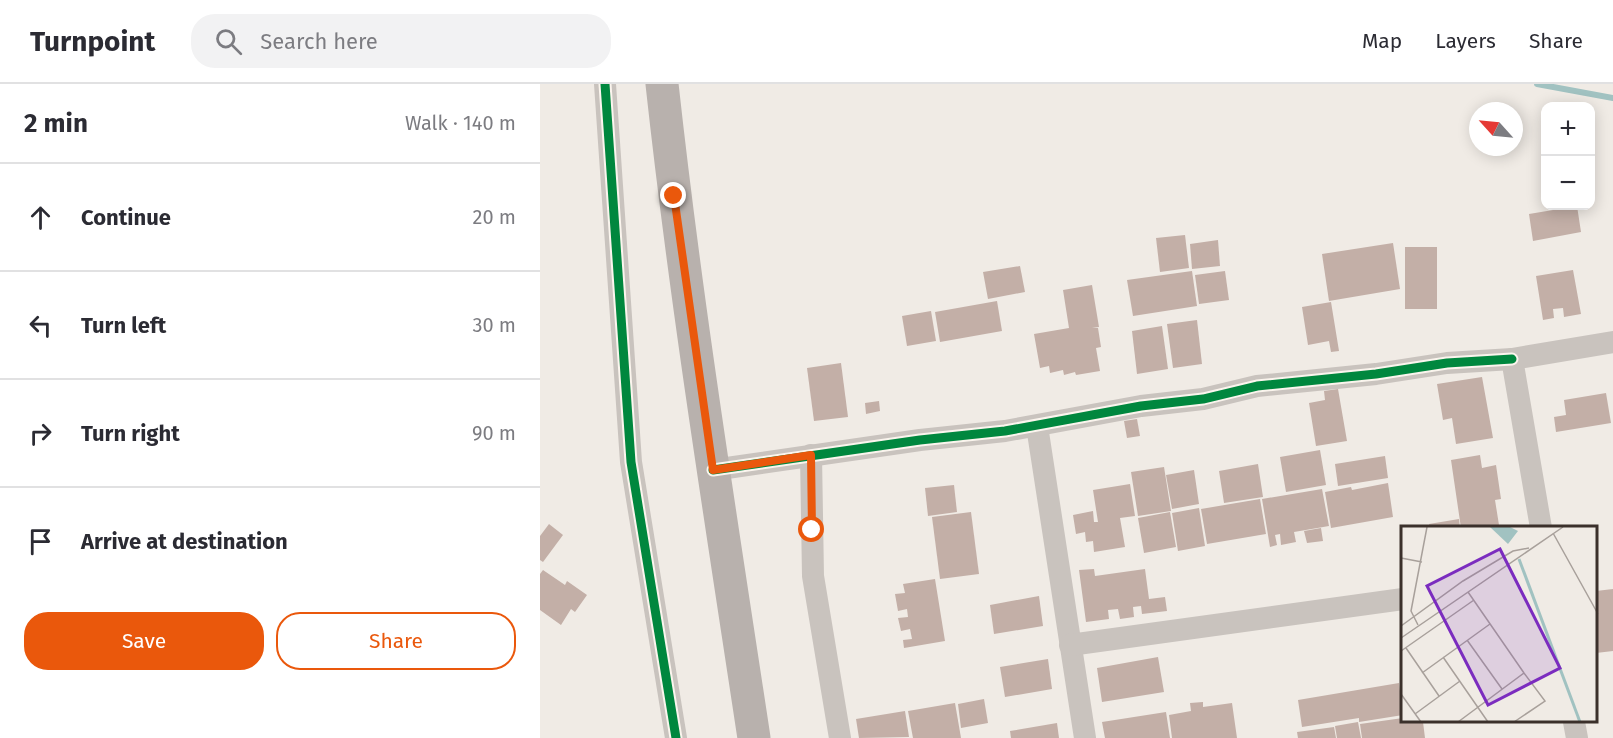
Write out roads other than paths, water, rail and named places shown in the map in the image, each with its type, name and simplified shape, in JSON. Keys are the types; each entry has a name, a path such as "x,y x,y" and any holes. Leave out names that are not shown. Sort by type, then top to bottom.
{"main road":[{"path":"662,84 674,196 754,738"}],"street":[{"path":"605,84 631,462 676,738"},
{"path":"713,470 1037,426 1141,405 1203,399 1257,386 1376,374 1447,363 1512,359 1613,342"},
{"path":"1512,359 1541,526"},
{"path":"1037,426 1085,738"},
{"path":"811,455 813,576 840,738"},
{"path":"1070,645 1401,599"},
{"path":"1574,723 1577,738"}],"waterway":[{"path":"1537,84 1613,98"}]}
